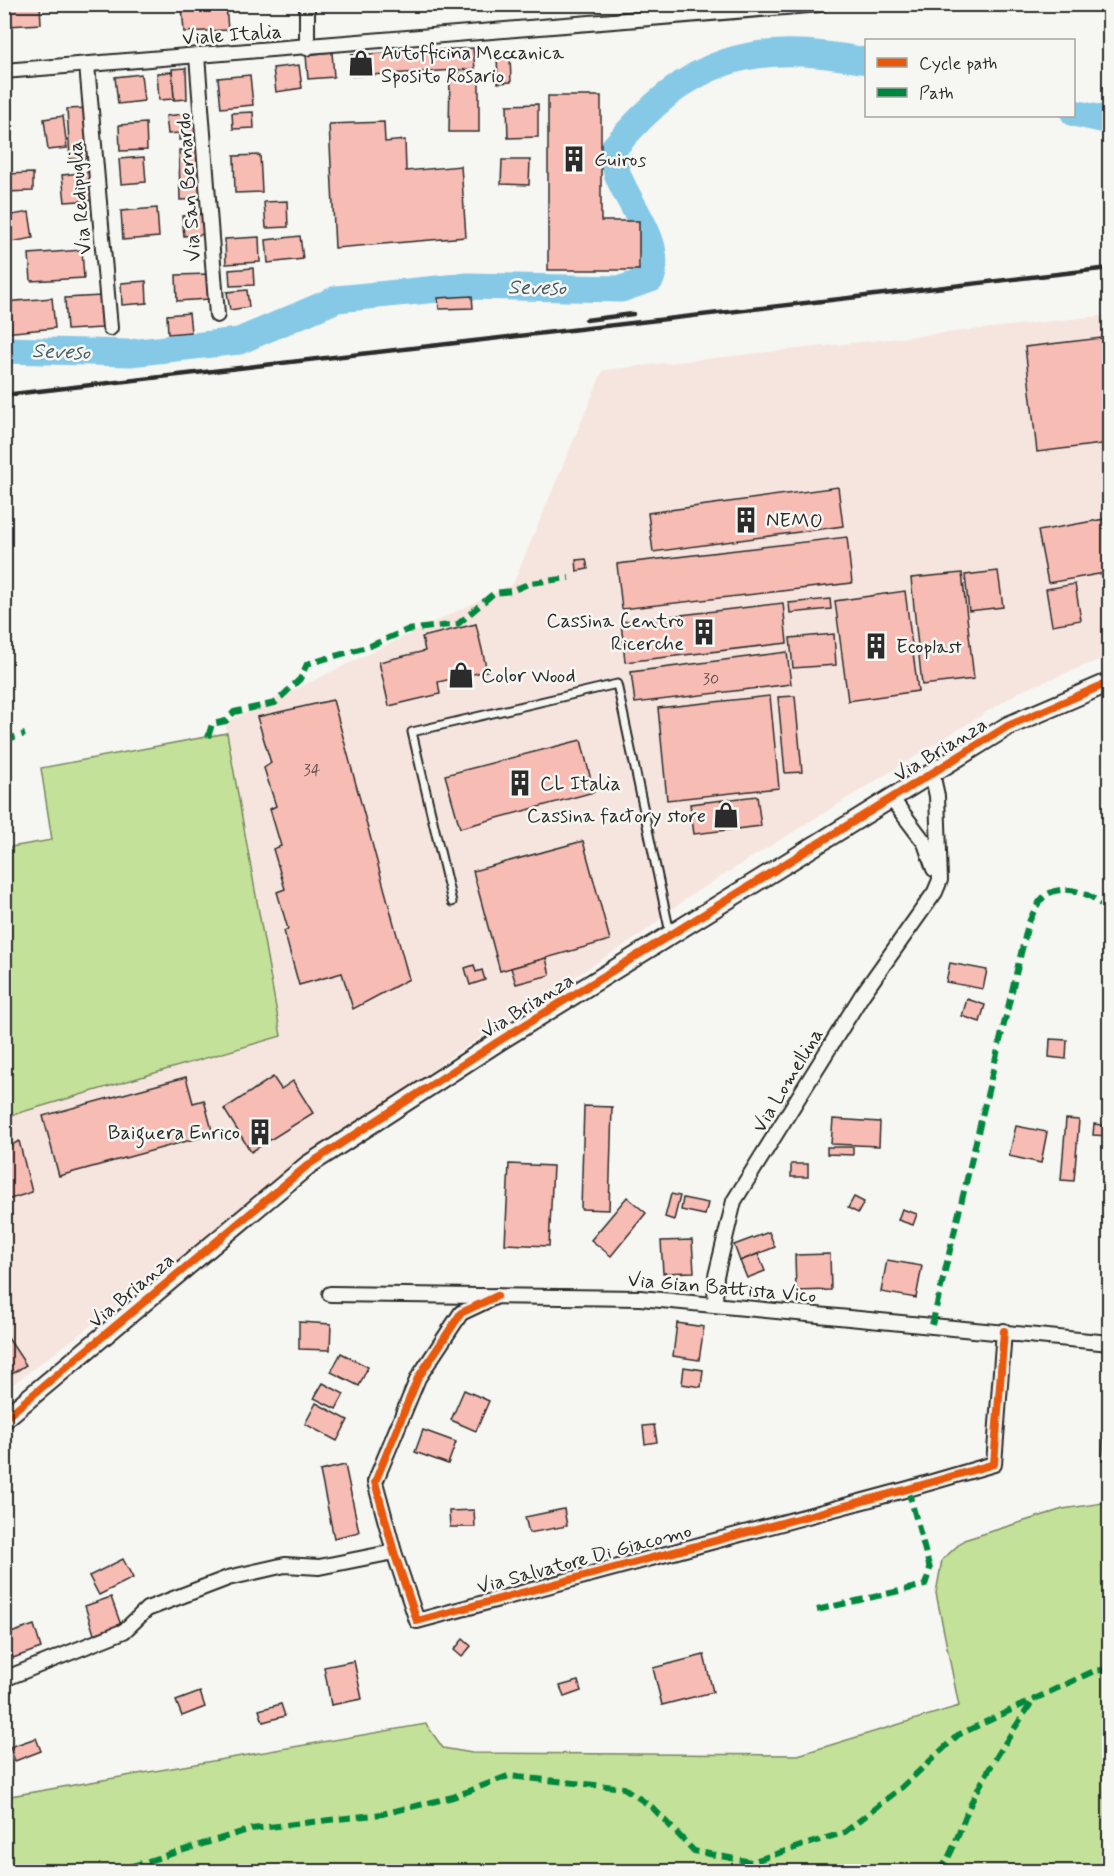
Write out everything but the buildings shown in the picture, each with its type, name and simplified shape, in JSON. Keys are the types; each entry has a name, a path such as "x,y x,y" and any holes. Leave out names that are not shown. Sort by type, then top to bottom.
{"street":[{"path":"307,4 307,48"},
{"name":"Viale Italia","path":"4,71 307,48 821,4"},
{"name":"Via San Bernardo","path":"197,56 217,315"},
{"name":"Via Redipuglia","path":"87,65 110,328"},
{"name":"Via Brianza","path":"4,1419 308,1165 1008,726 1110,682"},
{"name":"Via Lomellina","path":"715,1305 716,1276 734,1201 862,995 935,892 940,880 937,796 932,773"},
{"path":"891,798 926,843 935,871 935,892"},
{"name":"Via Gian Battista Vico","path":"330,1294 640,1298 1004,1331 1110,1343"},
{"name":"Via Salvatore Di Giacomo","path":"497,1296 461,1313 418,1378 375,1482 394,1552 417,1620 908,1490 994,1464 1004,1331"},
{"path":"4,1679 124,1630 147,1609 228,1578 285,1565 319,1566 394,1552"}],"lane":[{"path":"453,902 412,732 617,684 671,936"}],"shaded area":[{"path":"1109,315 1109,656 1019,692 688,897 643,933 450,1057 5,1390 5,1117 281,1036 225,723 513,584 603,370"}],"green space":[{"path":"227,733 281,1036 5,1117 5,848 52,840 41,768"},
{"path":"1109,1502 1109,1871 5,1871 5,1797 426,1724 443,1748 472,1753 798,1755 959,1706 936,1593 942,1560 964,1540 1063,1509"}],"waterway":[{"name":"Seveso","path":"4,350 130,353 239,341 337,299 468,286 621,289 651,279 654,265 649,238 622,186 613,149 641,118 668,94 696,75 725,63 755,55 788,53 865,61"},
{"name":"Seveso","path":"1075,113 1110,121"}],"railway":[{"path":"4,395 1110,268"},
{"path":"586,320 633,314"}],"marked path":[{"path":"208,737 212,724 226,721 234,712 275,703 300,679 307,664 370,646 407,630 458,624 494,593 512,591 530,583 569,578"},
{"path":"4,740 25,734"},
{"path":"932,1325 1028,924 1046,895 1063,890 1072,890 1090,896 1110,915"},
{"path":"817,1610 925,1585 930,1569 908,1489"},
{"path":"113,1872 251,1829 382,1814 453,1797 508,1776 624,1788 652,1807 694,1851 751,1862 845,1832 902,1787 958,1735 1094,1671 1110,1669"},
{"path":"939,1872 979,1788 1034,1699"}],"cycle path":[{"path":"4,1419 308,1165 499,1041 1008,726 1110,682"},
{"path":"497,1296 461,1313 418,1378 375,1482 394,1552 417,1621 994,1464 1004,1331"}],"place":[{"name":"Autofficina Meccanica Sposito Rosario","path":"361,63"},
{"name":"Guiros","path":"574,159"},
{"name":"NEMO","path":"746,520"},
{"name":"Cassina Centro Ricerche","path":"704,632"},
{"name":"Ecoplast","path":"876,646"},
{"name":"Color Wood","path":"461,675"},
{"name":"CL Italia","path":"520,783"},
{"name":"Cassina factory store","path":"726,815"},
{"name":"Baiguera Enrico","path":"260,1132"}]}
